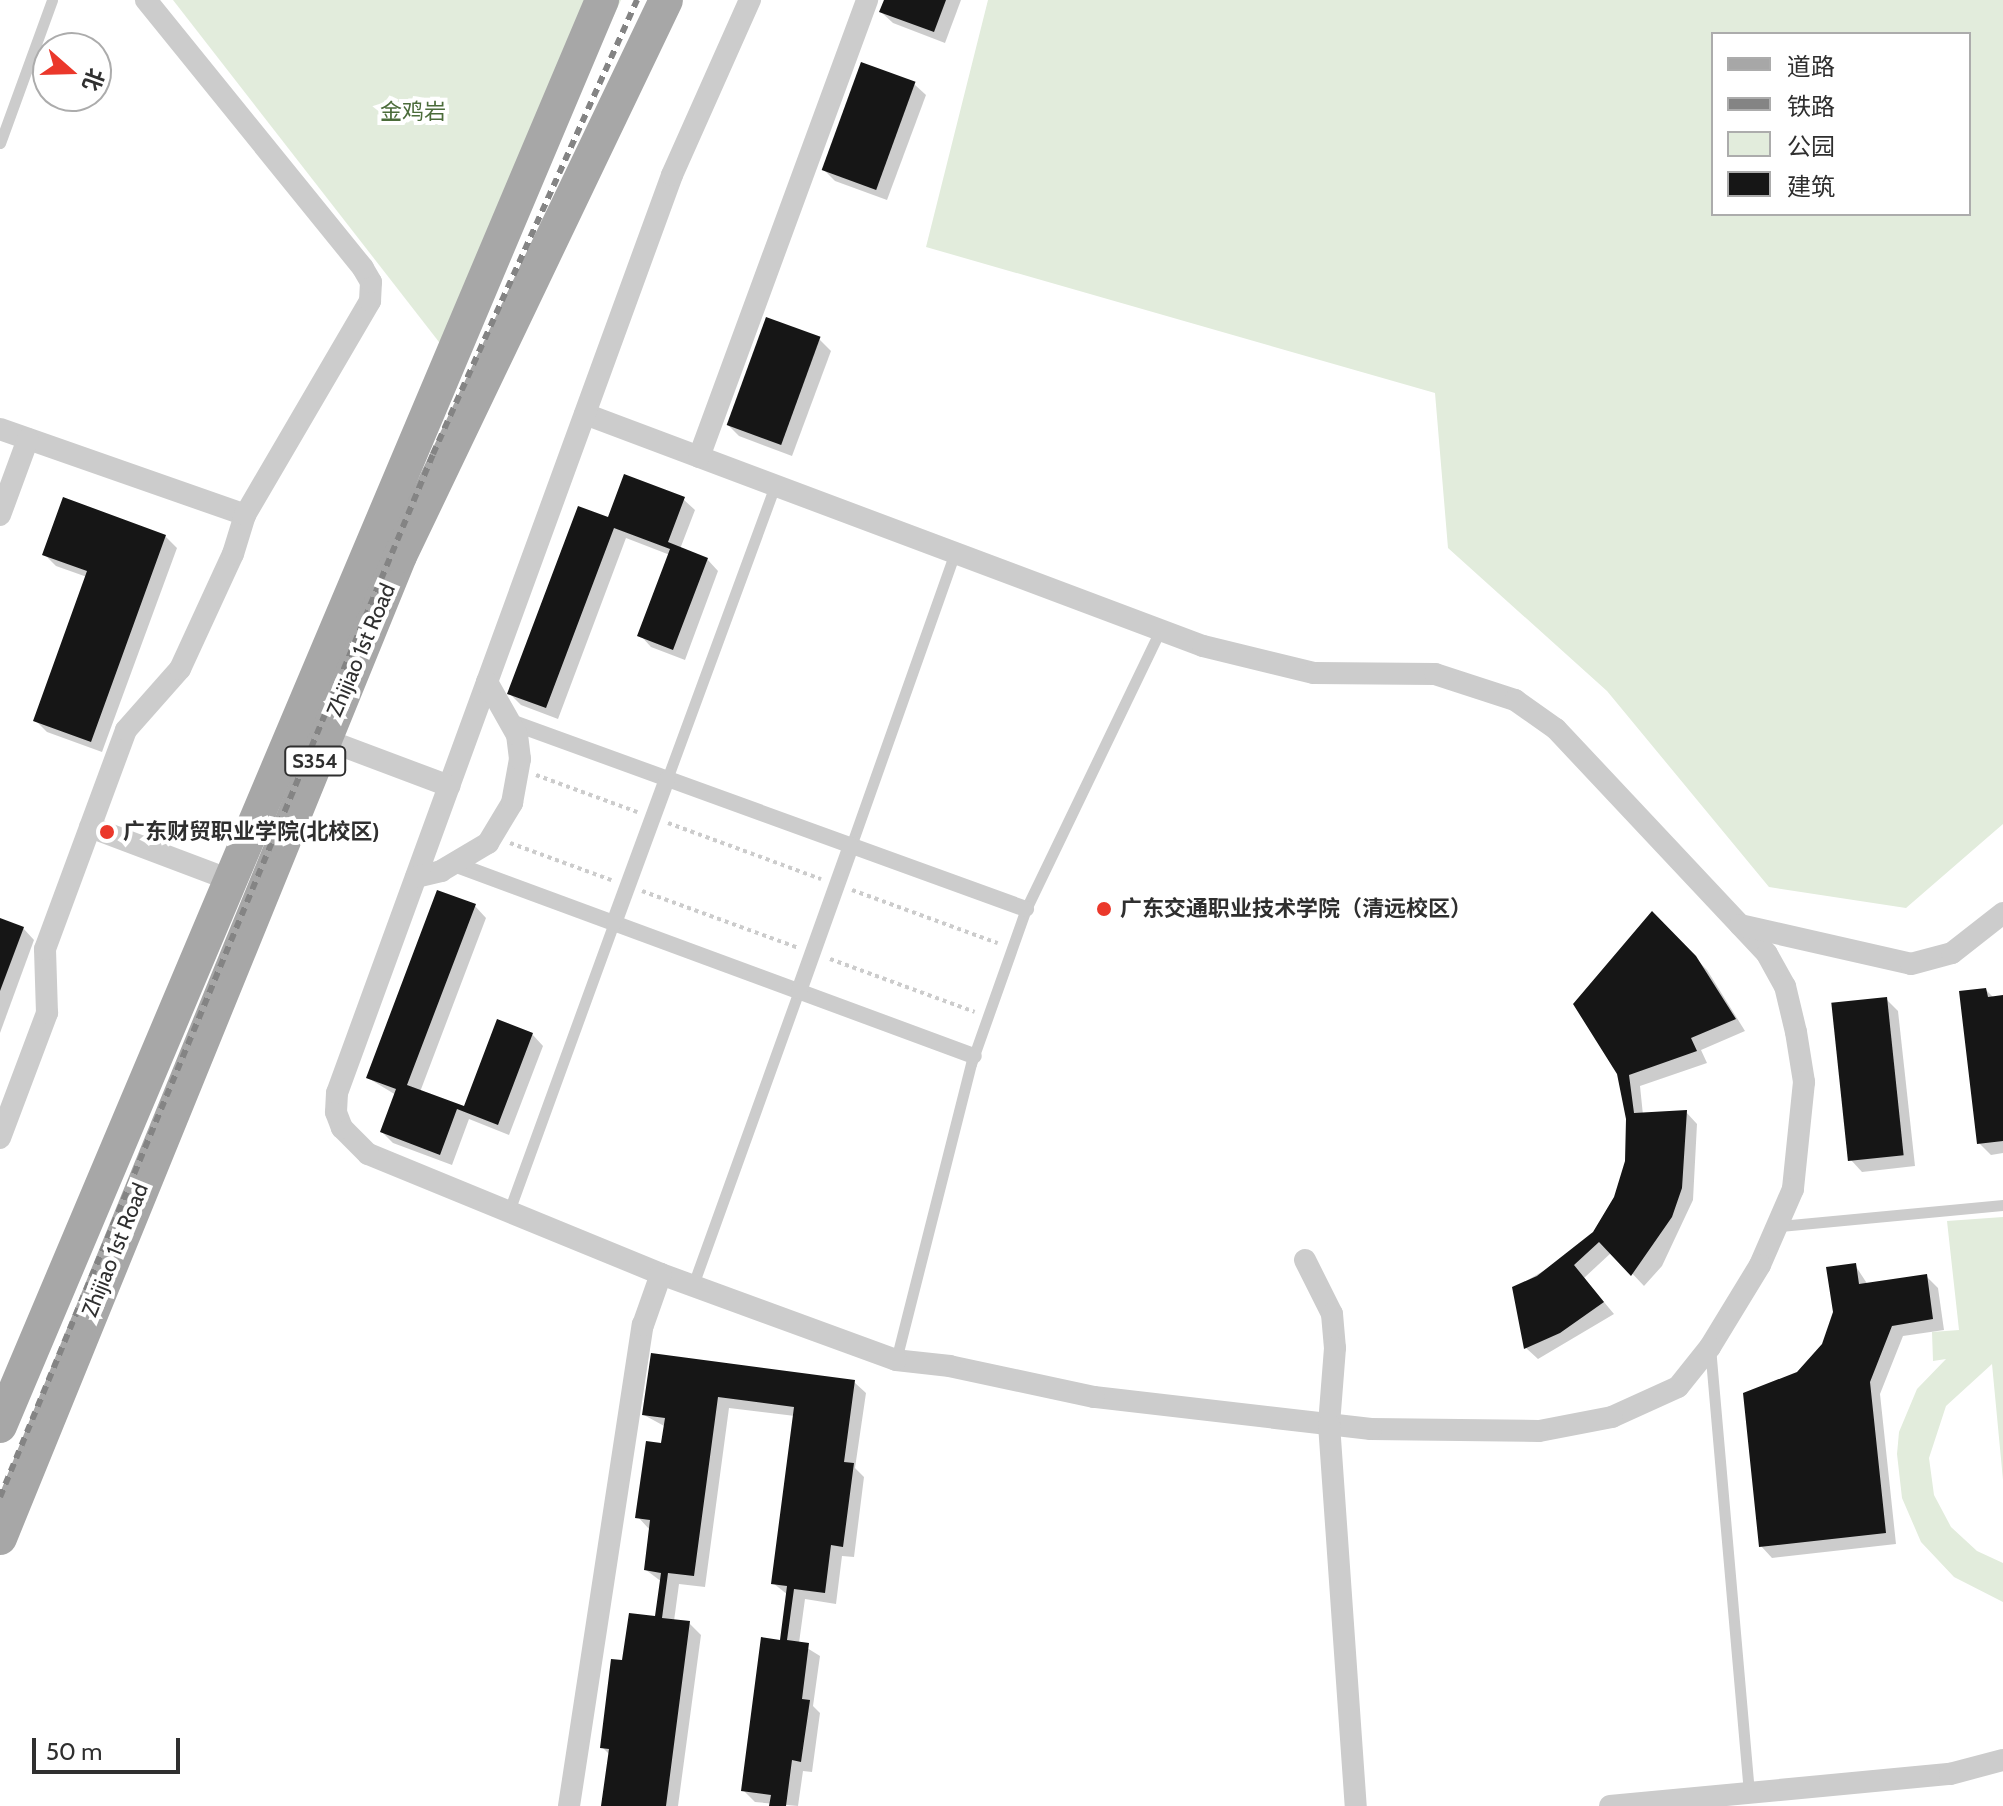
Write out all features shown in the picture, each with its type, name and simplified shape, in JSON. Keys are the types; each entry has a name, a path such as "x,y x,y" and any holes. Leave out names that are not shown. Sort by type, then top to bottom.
{"main road":[{"name":"Zhijiao 1st Road","path":"0,1426 602,0"},
{"name":"Zhijiao 1st Road","path":"0,1538 400,556 666,0"}],"street":[{"path":"0,1138 44,1023 45,949 126,730 180,669 233,554 245,515 366,314 371,282 146,0"},
{"path":"585,414 1160,630 1314,673 1435,674 1515,700 1556,729 1767,954 1785,986 1804,1082 1801,1147 1780,1226 1710,1347 1678,1387 1648,1404 1583,1424 1539,1431 1329,1424 1094,1397 950,1366 896,1360 661,1274 368,1154 352,1142 336,1112 337,1093 672,175 750,0"},
{"path":"699,457 867,0"},
{"path":"0,429 245,515"},
{"path":"0,515 28,439"},
{"path":"416,877 454,864 493,837 512,803 519,768 511,722 487,682"},
{"path":"511,722 1026,909"},
{"path":"324,739 449,786"},
{"path":"614,923 667,779"},
{"path":"90,827 230,880"},
{"path":"799,991 851,846"},
{"path":"454,864 974,1056"},
{"path":"1740,925 1911,964 1952,953 2003,913"},
{"path":"1305,1260 1332,1314 1335,1348 1329,1424 1356,1806"},
{"path":"569,1806 643,1325 661,1274"},
{"path":"1610,1806 1950,1774 2003,1760"}],"lane":[{"path":"0,143 52,0"},
{"path":"667,779 775,486"},
{"path":"851,846 955,553"},
{"path":"896,1360 974,1056 1026,909 1160,630"},
{"path":"509,1211 614,923"},
{"path":"693,1285 799,991"},
{"path":"1780,1226 2003,1205"},
{"path":"1710,1347 1749,1791"}],"path":[{"path":"519,768 1012,948"},
{"path":"493,837 988,1017"}],"green space":[{"name":"金鸡岩","path":"173,0 621,0 453,360"},
{"path":"988,0 2003,0 2003,824 1906,908 1769,887 1607,691 1448,548 1435,393 926,247"},
{"path":"2003,1217 2003,1480 1992,1364 1946,1406 1929,1458 1934,1495 1951,1527 1977,1551 2003,1563 2003,1602 1954,1577 1921,1542 1902,1498 1897,1454 1899,1432 1917,1389 1946,1359 1933,1361 1932,1332 1959,1330 1947,1221"}],"building":[{"path":"884,0 946,0 934,32 879,12"},
{"path":"861,62 916,82 876,190 822,170"},
{"path":"766,317 821,337 781,445 727,425"},
{"path":"624,474 685,497 668,542 708,558 673,650 637,636 670,549 614,528 546,708 507,694 578,506 608,517"},
{"path":"63,497 166,535 91,742 33,721 87,571 42,555"},
{"path":"437,890 476,904 407,1085 464,1106 497,1019 533,1033 498,1125 457,1109 440,1155 380,1132 396,1089 366,1078"},
{"path":"1652,911 1696,956 1736,1019 1691,1038 1697,1051 1629,1075 1634,1113 1687,1110 1682,1188 1672,1217 1631,1276 1599,1242 1574,1265 1604,1302 1560,1333 1524,1349 1512,1287 1537,1276 1593,1232 1614,1197 1625,1161 1626,1119 1617,1074 1573,1004"},
{"path":"0,918 24,927 0,991"},
{"path":"1986,988 1988,997 2003,995 2003,1141 1977,1144 1959,991"},
{"path":"1887,997 1904,1155 1848,1161 1831,1003"},
{"path":"1856,1263 1859,1284 1927,1274 1933,1319 1892,1326 1870,1382 1886,1533 1759,1547 1743,1393 1797,1372 1822,1344 1833,1312 1826,1267"},
{"path":"651,1353 855,1380 844,1462 854,1463 843,1547 831,1545 825,1593 794,1589 787,1640 809,1643 802,1699 810,1700 801,1762 792,1760 786,1806 769,1806 771,1795 741,1791 761,1637 780,1640 787,1586 771,1584 794,1407 718,1397 694,1576 668,1573 662,1618 690,1621 666,1806 601,1806 609,1749 600,1748 611,1659 622,1660 629,1613 655,1616 661,1573 644,1570 650,1520 635,1518 646,1441 661,1443 665,1418 642,1415"}],"railway":[{"path":"0,1497 433,454 637,0"}],"place":[{"name":"广东财贸职业学院(北校区)","path":"107,832"},
{"name":"广东交通职业技术学院（清远校区）","path":"1104,909"}]}
